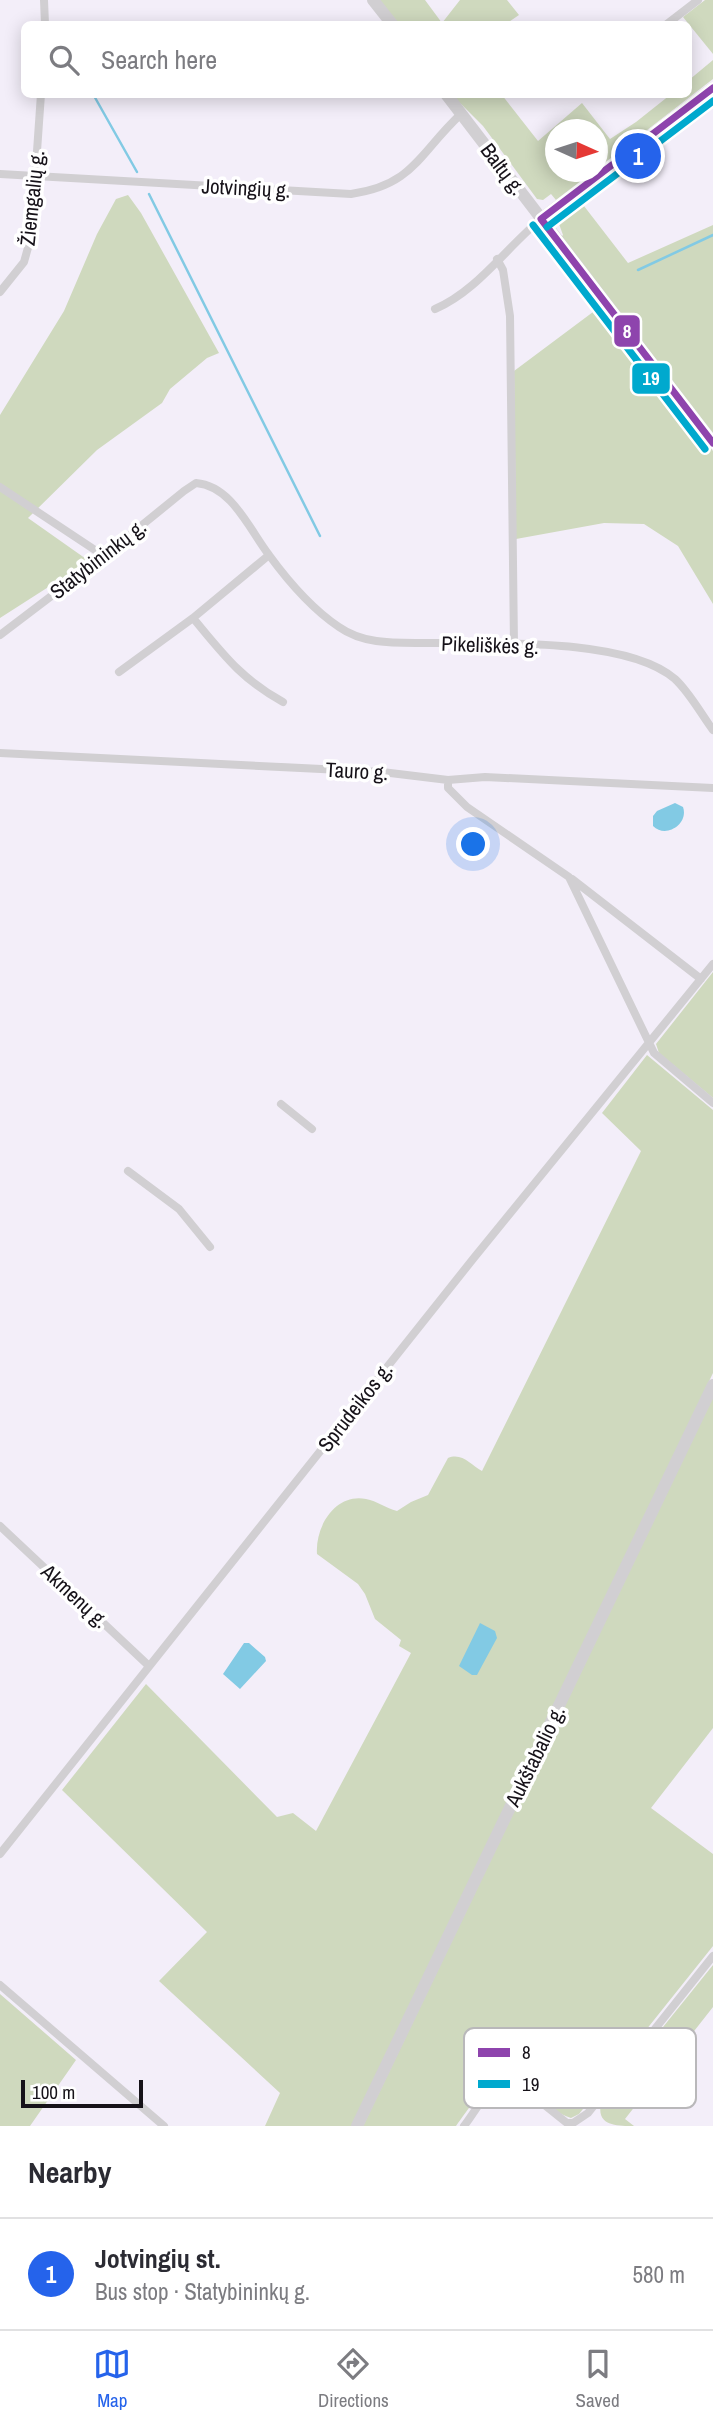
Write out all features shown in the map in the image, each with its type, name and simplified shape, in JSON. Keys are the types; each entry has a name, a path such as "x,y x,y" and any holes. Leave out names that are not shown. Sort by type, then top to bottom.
{"main road":[{"path":"373,0 390,21"},
{"path":"541,219 713,88"},
{"name":"Baltų g.","path":"449,98 713,443"},
{"name":"Aukštabalio g.","path":"357,2126 713,1385"}],"street":[{"path":"44,0 45,21"},
{"path":"671,21 698,0"},
{"name":"Žiemgalių g.","path":"0,292 24,262 28,251 34,222 41,98"},
{"name":"Jotvingių g.","path":"0,174 351,194 387,186 416,166 444,130 461,114"},
{"path":"435,309 478,281 497,259 541,219"},
{"path":"497,259 503,270 510,316 514,645"},
{"name":"Pikeliškės g.","path":"196,483 215,488 238,509 269,555 322,614 341,629 374,642 604,650 651,663 676,680 713,730"},
{"name":"Statybininkų g.","path":"0,635 196,483"},
{"path":"0,487 104,556"},
{"path":"119,672 193,618 269,555"},
{"path":"193,618 237,671 259,689 283,702"},
{"name":"Tauro g.","path":"0,753 382,772 447,780 485,777 713,788"},
{"path":"447,780 448,788 461,802 569,877 701,979"},
{"path":"569,877 654,1053 713,1103"},
{"name":"Sprudeikos g.","path":"0,1854 473,1259 713,964"},
{"path":"281,1104 312,1129"},
{"path":"128,1171 179,1209 210,1247"},
{"name":"Akmenų g.","path":"0,1526 149,1666"},
{"path":"656,2028 713,1956"},
{"path":"0,1984 164,2126"},
{"path":"464,2126 478,2108"},
{"path":"548,2108 567,2123 573,2123 592,2108"}],"green space":[{"path":"379,0 425,0 441,21 396,21"},
{"path":"460,0 507,0 519,15 510,21 444,21"},
{"path":"705,0 713,0 713,54 692,28 692,21 686,21 683,17"},
{"path":"713,60 713,79 692,95 692,78"},
{"path":"455,98 504,98 538,141 545,135 545,182 580,182 556,200 551,194 543,200 537,199 483,126"},
{"path":"666,98 688,98 608,160 608,136 610,139"},
{"path":"582,103 594,119 563,119"},
{"path":"128,195 141,213 219,353 207,358 170,389 162,403 97,450 28,518 89,561 0,618 0,415 64,311 97,234 116,199"},
{"path":"584,206 628,263 713,225 713,433 561,237 563,235 559,224"},
{"path":"593,312 606,318 631,346 713,451 713,604 678,546 644,524 604,523 516,539 514,371"},
{"path":"713,972 713,1098 659,1053 656,1044"},
{"path":"647,1055 713,1110 713,1373 352,2126 265,2126 280,2093 159,1981 207,1932 62,1790 146,1684 277,1817 293,1813 316,1831 411,1653 399,1646 401,1640 375,1619 358,1584 317,1554 323,1523 336,1507 345,1501 366,1499 397,1511 428,1495 448,1458 462,1458 482,1471 641,1151 602,1113"},
{"path":"713,1397 713,1728 651,1808 713,1854 713,1946 648,2028 464,2028 464,2108 470,2108 456,2126 363,2126"},
{"path":"713,1965 713,2007 696,2029 662,2028"},
{"path":"0,1994 76,2060 30,2126 0,2126"},
{"path":"553,2108 584,2108 571,2118"},
{"path":"600,2108 634,2108 625,2119 634,2126 615,2125 605,2121"}],"water":[{"path":"675,803 683,807 680,824 670,830 658,830 653,826 653,816 657,811"},
{"path":"480,1623 495,1631 497,1638 477,1675 472,1675 459,1666"},
{"path":"244,1643 249,1643 266,1661 240,1689 223,1674"}],"waterway":[{"path":"95,98 137,172"},
{"path":"149,194 320,536"},
{"path":"638,270 713,235"}],"transit line":[{"name":"8","path":"541,219 713,88"},
{"name":"19","path":"547,227 713,101"},
{"name":"8","path":"541,219 713,443"},
{"name":"19","path":"533,225 705,449"}],"place":[{"name":"Jotvingių st.","path":"638,156"}]}
